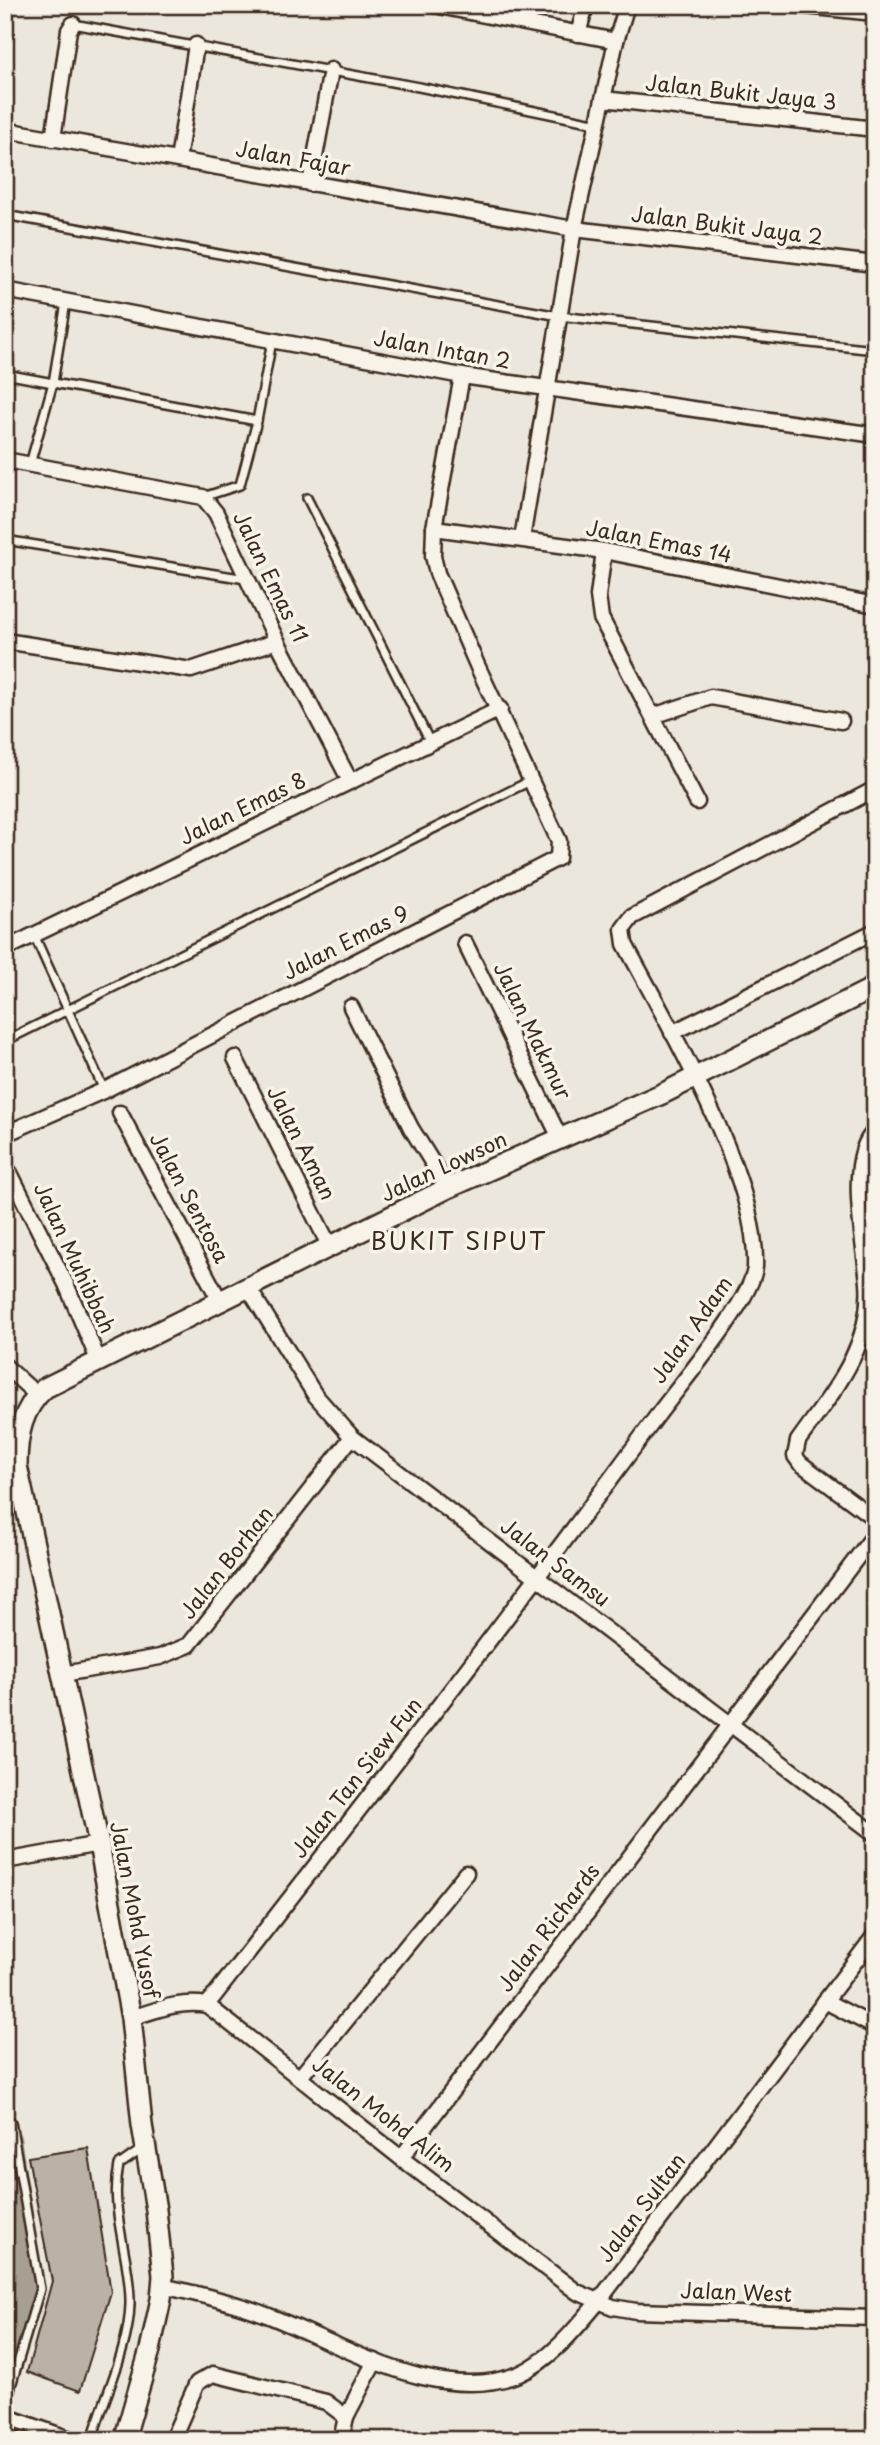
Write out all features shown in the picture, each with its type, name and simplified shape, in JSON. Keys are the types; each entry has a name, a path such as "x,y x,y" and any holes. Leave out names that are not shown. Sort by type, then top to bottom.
{"street":[{"path":"434,5 616,41"},
{"path":"578,34 586,5"},
{"path":"522,539 574,229 600,125 616,41 627,5"},
{"path":"795,5 875,13"},
{"path":"53,139 69,30 73,24"},
{"path":"178,160 196,45"},
{"path":"310,184 331,70"},
{"name":"Jalan Bukit Jaya 3","path":"603,99 875,129"},
{"name":"Jalan Fajar","path":"5,130 574,229"},
{"name":"Jalan Bukit Jaya 2","path":"574,229 875,264"},
{"name":"Jalan Intan 2","path":"5,290 462,376 875,435"},
{"name":"Jalan Emas 9","path":"5,1134 105,1090 558,858 559,841 500,709 477,665 437,573 433,556 434,528 462,376"},
{"path":"5,460 203,497"},
{"name":"Jalan Emas 11","path":"203,497 216,513 277,641 350,781"},
{"name":"Jalan Emas 14","path":"434,528 604,551 875,605"},
{"path":"604,551 598,596 601,618 697,802"},
{"path":"5,641 191,670 277,641"},
{"path":"653,716 711,697 841,721"},
{"name":"Jalan Emas 8","path":"5,949 500,709"},
{"path":"694,1077 625,944 624,929 632,917 875,789"},
{"path":"672,1033 875,930"},
{"name":"Jalan Makmur","path":"465,943 560,1138"},
{"name":"Jalan Lowson","path":"37,1395 448,1188 694,1077 875,987"},
{"path":"351,1007 400,1108 448,1188"},
{"name":"Jalan Aman","path":"235,1058 330,1247"},
{"name":"Jalan Adam","path":"540,1577 726,1322 754,1277 749,1218 732,1162 694,1077"},
{"name":"Jalan Sentosa","path":"120,1113 221,1303"},
{"path":"875,1131 863,1147 859,1167 868,1286 864,1325 852,1362 797,1441 795,1449 800,1463 875,1519"},
{"name":"Jalan Muhibbah","path":"10,1173 70,1293 99,1362"},
{"name":"Jalan Samsu","path":"249,1289 315,1395 352,1437 540,1577 875,1834"},
{"path":"5,1366 37,1395"},
{"name":"Jalan Mohd Yusof","path":"37,1395 21,1426 17,1466 99,1844 131,2018 162,2286 150,2350 124,2440"},
{"name":"Jalan Borhan","path":"63,1674 160,1657 189,1645 352,1437"},
{"name":"Jalan Richards","path":"401,2158 875,1534"},
{"name":"Jalan Tan Siew Fun","path":"207,2005 540,1577"},
{"path":"5,1861 99,1844"},
{"path":"300,2077 466,1872"},
{"name":"Jalan Sultan","path":"162,2286 257,2311 374,2361 420,2377 478,2385 500,2381 523,2372 576,2328 598,2302 875,1936"},
{"path":"825,2001 875,2027"},
{"path":"131,2018 176,2004 193,2002 207,2005"},
{"name":"Jalan Mohd Alim","path":"207,2005 577,2292 598,2302"},
{"name":"Jalan West","path":"598,2302 636,2311 875,2318"},
{"path":"341,2440 346,2417 374,2361"},
{"path":"172,2440 197,2383 213,2375 326,2402 346,2417"},
{"path":"5,2416 73,2440"}],"lane":[{"path":"73,24 331,70 600,125"},
{"path":"5,215 559,316 875,350"},
{"path":"30,464 53,383 66,302"},
{"path":"203,497 240,485 257,421 272,340"},
{"path":"5,374 257,421"},
{"path":"307,498 430,742"},
{"path":"5,540 247,579"},
{"path":"5,1041 533,780"},
{"path":"34,934 105,1090"},
{"path":"5,2406 40,2289 11,2122"},
{"path":"92,2440 128,2324 130,2302 114,2190 119,2165 146,2147"}],"building":[{"path":"88,2148 111,2292 80,2391 27,2372 52,2281 28,2157"},
{"path":"12,2430 38,2440 8,2440"}],"waterway":[{"path":"5,2141 26,2281 5,2361"}],"district":[{"name":"BUKIT SIPUT","path":"459,1242"}]}
